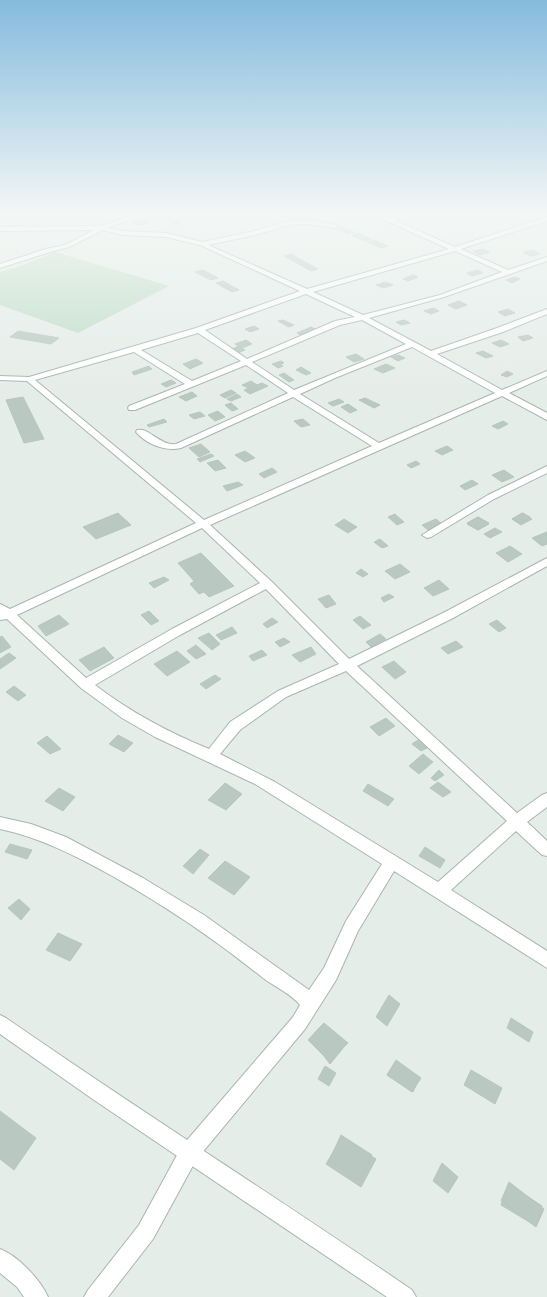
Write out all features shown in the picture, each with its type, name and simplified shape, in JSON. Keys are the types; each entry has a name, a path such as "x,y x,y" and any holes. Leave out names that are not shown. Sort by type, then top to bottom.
{"street":[{"path":"269,274 362,317 547,417"},
{"path":"0,378 29,379 199,330 308,291 369,274"},
{"path":"132,408 248,362 331,326 442,296 504,274"},
{"path":"431,354 537,316 547,311"},
{"path":"537,316 547,320"},
{"path":"199,330 293,393 379,447"},
{"path":"140,432 162,445 173,447 185,443 293,393 412,344"},
{"path":"135,348 190,384"},
{"path":"547,373 3,613 69,672 110,704 175,741 259,779 440,891 547,960"},
{"path":"29,379 203,524 267,584 348,665 547,850"},
{"path":"427,535 491,498 547,469"},
{"path":"211,756 235,726 282,694 348,665 449,614 547,561"},
{"path":"85,685 176,632 267,584"},
{"path":"440,891 517,821 547,799"},
{"path":"0,823 38,833 82,851 156,892 252,958 278,979 306,998 309,1005"},
{"path":"95,1297 146,1232 189,1153 299,1024 309,1005 330,974 352,926 392,861"},
{"path":"0,1024 189,1153 321,1239 405,1297"},
{"path":"0,1259 24,1280 37,1297"}],"green space":[{"path":"0,274 127,274 169,286 78,333 0,305"}],"building":[{"path":"198,274 210,274 218,278 211,280"},
{"path":"468,274 481,274 472,276"},
{"path":"413,275 418,277 408,281 403,279"},
{"path":"515,277 520,279 512,283 506,280"},
{"path":"223,281 239,290 232,292 216,283"},
{"path":"386,282 393,285 383,288 376,285"},
{"path":"459,301 467,305 456,309 448,305"},
{"path":"433,308 439,311 431,314 424,311"},
{"path":"508,309 515,313 505,316 498,312"},
{"path":"283,320 294,325 289,327 278,321"},
{"path":"404,320 410,323 401,325 396,322"},
{"path":"254,326 259,329 250,332 245,329"},
{"path":"311,327 317,330 303,336 297,333"},
{"path":"18,331 59,338 51,344 10,337"},
{"path":"528,335 533,338 523,341 518,337"},
{"path":"246,340 252,344 242,348 235,344"},
{"path":"501,340 509,344 500,347 492,343"},
{"path":"239,346 245,350 238,353 232,349"},
{"path":"483,351 493,356 486,358 476,353"},
{"path":"356,354 364,359 354,362 346,357"},
{"path":"398,355 405,358 398,361 391,357"},
{"path":"196,359 203,363 190,369 183,364"},
{"path":"281,361 284,363 280,364 283,366 278,368 272,364"},
{"path":"386,364 395,368 383,373 374,369"},
{"path":"149,366 152,369 134,375 132,372"},
{"path":"301,367 311,373 306,375 296,370"},
{"path":"507,371 513,374 507,377 501,375"},
{"path":"284,373 294,380 289,382 279,375"},
{"path":"171,380 176,383 166,387 161,384"},
{"path":"251,381 257,385 248,388 242,385"},
{"path":"262,383 268,386 250,394 244,390"},
{"path":"231,390 236,393 225,398 220,395"},
{"path":"192,392 197,396 186,401 179,397"},
{"path":"237,394 241,397 231,401 227,399"},
{"path":"23,397 44,439 24,443 6,400"},
{"path":"365,398 380,405 374,408 359,400"},
{"path":"339,399 344,402 333,406 328,403"},
{"path":"231,403 238,409 232,411 225,405"},
{"path":"348,404 357,410 350,413 341,407"},
{"path":"218,411 225,417 215,421 208,415"},
{"path":"200,412 205,416 194,419 189,415"},
{"path":"164,419 167,422 149,427 147,425"},
{"path":"303,419 310,425 301,427 294,421"},
{"path":"503,421 508,424 498,429 492,426"},
{"path":"201,444 210,452 199,457 189,448"},
{"path":"447,446 453,450 442,455 435,451"},
{"path":"245,451 255,458 245,462 235,455"},
{"path":"211,454 214,456 200,462 197,459"},
{"path":"218,460 226,468 215,471 207,463"},
{"path":"416,461 420,464 411,468 407,465"},
{"path":"272,468 277,472 264,478 259,474"},
{"path":"504,470 514,477 502,482 492,475"},
{"path":"472,480 478,484 465,490 460,486"},
{"path":"238,482 243,485 227,491 223,486"},
{"path":"118,513 131,525 96,539 83,527"},
{"path":"522,513 530,517 520,523 512,519"},
{"path":"523,513 532,519 521,525 512,519"},
{"path":"395,514 404,522 397,525 388,517"},
{"path":"478,517 489,523 478,530 467,524"},
{"path":"478,517 489,524 478,530 467,523"},
{"path":"344,519 357,527 348,533 335,525"},
{"path":"436,519 442,524 428,530 422,525"},
{"path":"495,528 502,532 490,538 484,534"},
{"path":"547,532 547,544 542,546 532,538"},
{"path":"547,532 547,543 543,545 533,538"},
{"path":"380,539 388,546 382,548 374,542"},
{"path":"510,546 522,554 508,562 496,553"},
{"path":"201,553 234,586 209,597 204,592 199,594 190,584 194,581 178,563"},
{"path":"400,564 410,572 395,579 385,571"},
{"path":"361,569 368,574 363,577 356,573"},
{"path":"164,577 169,580 154,588 149,583"},
{"path":"439,580 449,589 433,596 424,588"},
{"path":"389,594 394,597 384,602 381,598"},
{"path":"329,595 336,604 326,608 318,599"},
{"path":"149,611 159,621 151,625 141,615"},
{"path":"59,615 69,624 46,636 38,626"},
{"path":"360,616 371,625 363,629 353,620"},
{"path":"272,618 278,622 267,628 263,624"},
{"path":"497,620 506,628 499,632 489,624"},
{"path":"232,627 237,633 221,640 216,635"},
{"path":"209,633 220,644 212,650 198,638"},
{"path":"380,634 386,639 371,647 366,642"},
{"path":"2,636 11,647 0,653 0,637"},
{"path":"284,638 290,642 280,647 275,642"},
{"path":"456,641 463,647 448,654 441,648"},
{"path":"196,645 206,654 196,659 187,651"},
{"path":"104,647 114,658 90,671 79,660"},
{"path":"311,647 316,654 300,662 292,655"},
{"path":"262,650 267,655 253,661 249,656"},
{"path":"177,651 190,662 167,676 154,664"},
{"path":"9,653 16,658 0,669 0,659"},
{"path":"394,661 406,672 395,679 382,667"},
{"path":"215,675 221,679 206,689 200,684"},
{"path":"14,686 26,695 18,701 6,692"},
{"path":"386,718 395,726 379,736 370,727"},
{"path":"118,735 133,743 124,752 109,744"},
{"path":"47,736 61,749 50,754 37,743"},
{"path":"418,740 427,748 421,751 412,744"},
{"path":"423,754 433,762 419,774 409,766"},
{"path":"439,770 444,775 435,781 431,778"},
{"path":"438,782 451,792 443,797 430,788"},
{"path":"225,783 242,794 226,810 208,800"},
{"path":"368,784 394,799 388,806 363,791"},
{"path":"59,788 75,797 63,811 45,801"},
{"path":"10,844 32,850 27,859 5,852"},
{"path":"425,847 445,860 440,868 419,856"},
{"path":"200,849 209,855 193,874 183,866"},
{"path":"225,861 250,877 234,895 208,878"},
{"path":"19,899 30,909 21,920 8,908"},
{"path":"58,933 82,944 70,961 46,950"},
{"path":"389,995 400,1004 387,1026 376,1017"},
{"path":"511,1018 533,1032 529,1042 507,1028"},
{"path":"324,1023 348,1043 329,1061 308,1040"},
{"path":"322,1025 344,1047 330,1064 310,1038"},
{"path":"396,1060 421,1078 412,1092 387,1075"},
{"path":"396,1062 419,1078 413,1092 387,1075"},
{"path":"325,1066 336,1073 329,1086 318,1079"},
{"path":"471,1070 502,1088 495,1104 464,1085"},
{"path":"0,1111 36,1138 14,1170 0,1159"},
{"path":"341,1135 372,1155 360,1180 329,1161"},
{"path":"342,1137 376,1159 361,1187 326,1164"},
{"path":"442,1163 458,1177 448,1193 433,1181"},
{"path":"509,1182 544,1209 536,1227 501,1201"},
{"path":"509,1184 542,1206 536,1226 501,1205"}]}
